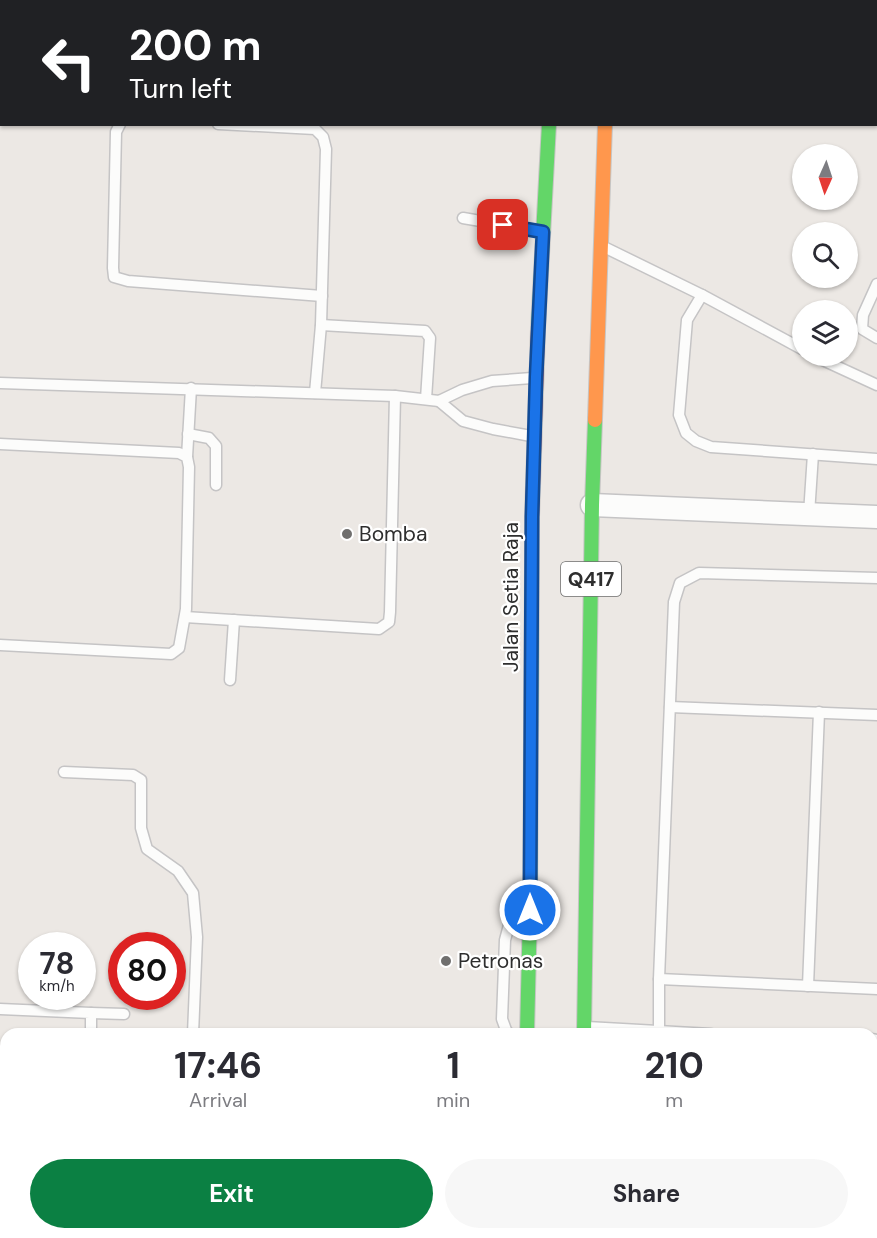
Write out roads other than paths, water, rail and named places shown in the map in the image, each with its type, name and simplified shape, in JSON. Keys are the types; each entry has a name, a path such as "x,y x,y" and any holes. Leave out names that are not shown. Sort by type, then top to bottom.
{"highway":[{"name":"Jalan Setia Raja","path":"527,1028 532,517 536,377 549,126"},
{"name":"Q417","path":"584,1028 592,505 605,126"}],"street":[{"path":"592,505 877,517"}],"lane":[{"path":"119,126 116,132 114,277 128,281 322,296"},
{"path":"257,126 315,129 324,137 326,149 321,326 315,393"},
{"path":"463,218 543,232"},
{"path":"600,245 702,295 792,344"},
{"path":"877,284 863,315 862,329 877,339"},
{"path":"702,295 687,320 679,415 686,433 696,441 711,447 877,459"},
{"path":"321,326 425,331 430,338 426,399"},
{"path":"836,366 877,385"},
{"path":"0,382 395,396 439,400 492,381 536,377"},
{"path":"0,645 171,654 179,648 185,617 189,467 187,457 191,388"},
{"path":"185,617 379,629 388,622 395,396"},
{"path":"439,400 463,421 534,436"},
{"path":"188,434 209,438 216,446 216,485"},
{"path":"0,444 179,453 187,457"},
{"path":"809,514 813,454"},
{"path":"659,1028 674,602 680,583 699,573 877,578"},
{"path":"230,680 234,620"},
{"path":"670,707 877,715"},
{"path":"808,986 819,712"},
{"path":"64,772 133,775 141,780 141,828 147,849 178,871 193,893 197,937 193,1028"},
{"path":"505,1028 502,1019 505,940 509,925 530,910"},
{"path":"659,979 877,989"},
{"path":"0,1010 124,1014"},
{"path":"91,1013 91,1028"}],"place":[{"name":"Bomba","path":"347,534"},
{"name":"Petronas","path":"446,961"}]}
